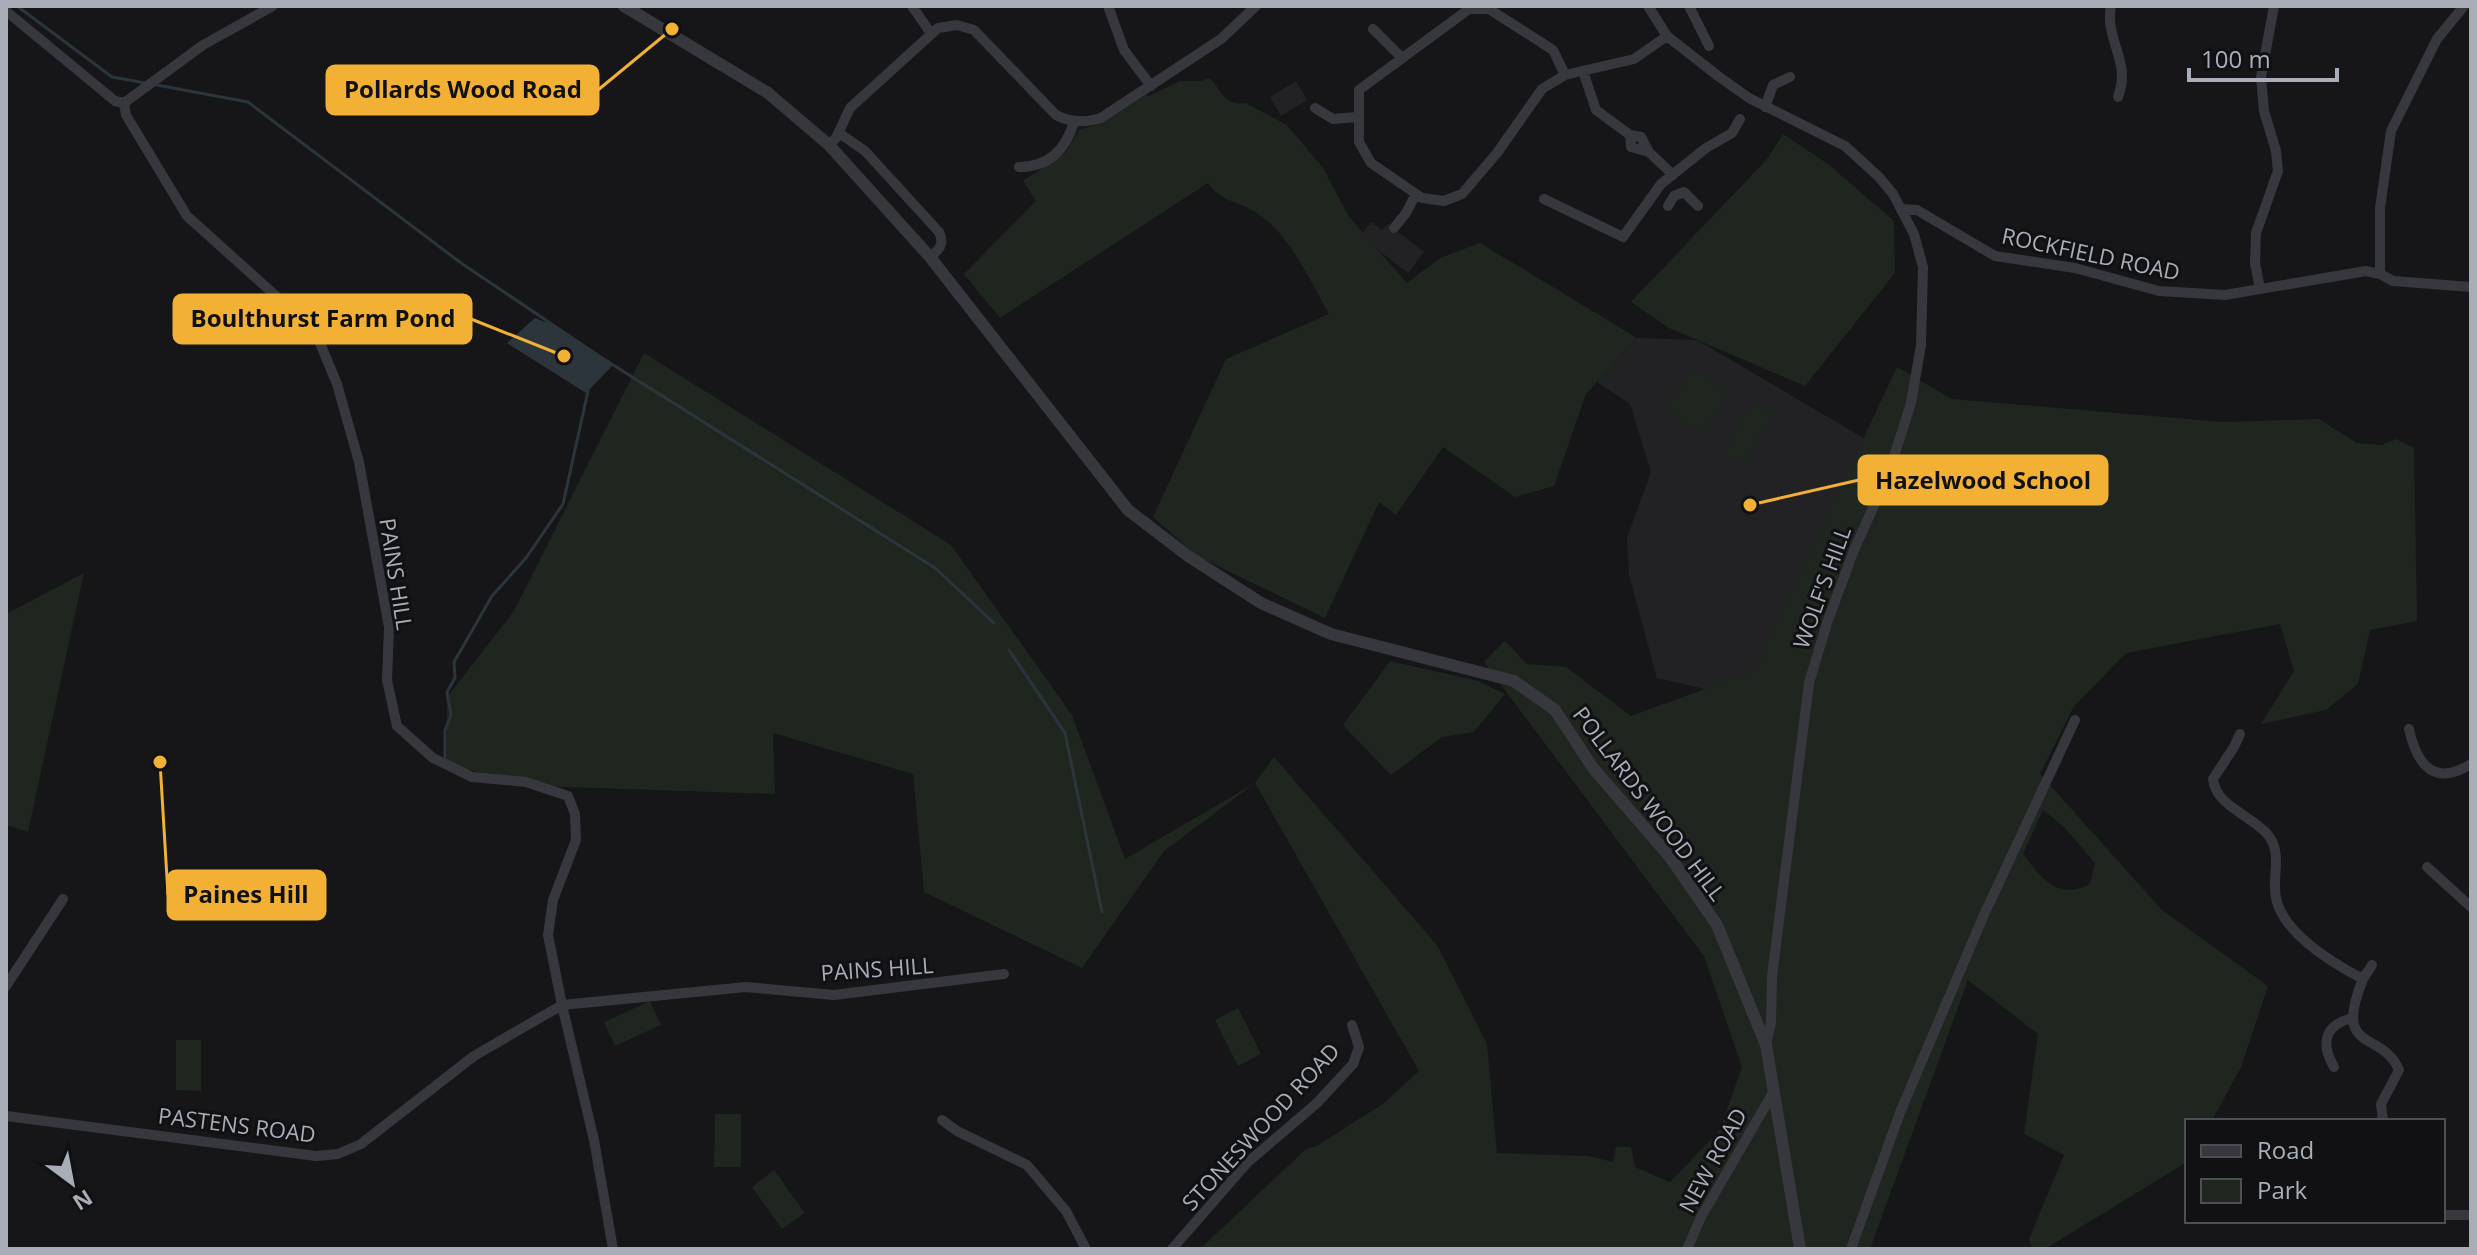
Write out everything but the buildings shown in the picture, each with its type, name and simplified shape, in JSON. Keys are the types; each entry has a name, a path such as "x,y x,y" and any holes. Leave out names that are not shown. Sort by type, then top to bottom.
{"street":[{"path":"6,11 115,101 124,103 203,45 273,6"},
{"name":"POLLARDS WOOD HILL","path":"624,6 768,93 829,145 930,257 1128,510 1188,556 1261,603 1331,634 1514,681 1555,710 1593,768 1670,857 1717,925 1766,1045 1800,1249"},
{"path":"912,6 930,32"},
{"path":"1108,6 1124,50 1151,86"},
{"path":"829,145 839,133 850,108 930,32 947,26 974,30 982,36 1047,107 1056,115 1074,122 1101,118 1221,39 1256,6"},
{"name":"WOLF'S HILL","path":"1648,6 1667,36 1718,76 1765,107 1845,146 1879,177 1914,234 1923,267 1921,345 1915,386 1889,472 1854,550 1809,683 1766,1045"},
{"path":"1689,6 1709,46"},
{"path":"2111,6 2110,24 2124,75 2118,97"},
{"path":"2380,274 2380,208 2391,131 2437,39 2464,6"},
{"path":"1565,75 1553,50 1489,9 1469,9 1359,90 1359,142 1371,163 1422,198 1444,201 1462,194 1497,153 1542,89 1565,75 1634,59 1667,36"},
{"path":"2260,289 2255,263 2256,233 2278,171 2276,151 2264,111 2261,77 2269,10"},
{"path":"1373,29 1402,58"},
{"path":"1583,71 1596,110 1630,135 1641,137 1649,152 1673,175"},
{"path":"1765,107 1773,85 1790,77"},
{"name":"PAINS HILL","path":"124,103 132,126 187,216 315,331 337,384 359,462 389,627 387,680 397,726 433,758 472,777 526,782 568,796 575,814 576,840 553,900 548,935 594,1140 613,1249"},
{"path":"1315,108 1333,119 1357,117"},
{"path":"1544,199 1623,237 1661,184 1706,148 1732,133 1740,119"},
{"path":"1019,167 1038,165 1062,150 1074,122"},
{"path":"839,133 865,151 939,232 941,245 930,257"},
{"path":"1661,184 1671,201 1684,192 1698,206"},
{"path":"1394,228 1416,194"},
{"name":"ROCKFIELD ROAD","path":"1901,209 1917,210 1995,256 2075,268 2159,291 2225,295 2366,271 2393,281 2471,287"},
{"path":"1851,1249 1919,1067 1983,917 2075,720"},
{"path":"2409,729 2420,760 2428,769 2442,774 2458,772 2471,764"},
{"path":"2240,734 2234,747 2208,780 2226,803 2269,835 2276,850 2276,905 2285,921 2328,960 2363,979"},
{"path":"2427,867 2471,907"},
{"path":"6,986 63,899"},
{"path":"2372,965 2352,1005 2352,1018 2363,1040 2394,1059 2399,1070 2381,1104 2383,1119"},
{"name":"PAINS HILL","path":"562,1005 746,987 834,995 1004,974"},
{"name":"PASTENS ROAD","path":"6,1116 316,1156 338,1154 361,1144 474,1056 562,1005"},
{"path":"2334,1067 2326,1047 2328,1034 2339,1022 2352,1018"},
{"name":"STONESWOOD ROAD","path":"1172,1249 1248,1162 1317,1103 1353,1064 1359,1047 1352,1025"},
{"name":"NEW ROAD","path":"1687,1249 1701,1217 1774,1091"},
{"path":"942,1120 957,1131 1027,1165 1066,1211 1086,1249"},
{"path":"2445,1215 2471,1215"}],"shaded area":[{"path":"1296,81 1307,100 1281,116 1270,97"},
{"path":"1371,222 1382,230 1388,224 1424,252 1408,273 1360,236"},
{"path":"535,318 553,325 614,364 586,393 507,343"},
{"path":"1637,338 1697,340 1889,453 1756,701 1657,678 1629,575 1627,538 1651,472 1630,404 1597,382"}],"green space":[{"path":"1209,78 1228,99 1246,103 1287,125 1323,168 1349,217 1407,283 1440,258 1480,243 1637,338 1586,394 1554,486 1515,497 1443,447 1396,515 1379,502 1325,618 1197,556 1153,517 1226,359 1329,314 1298,258 1268,222 1249,208 1218,194 1208,183 1000,318 964,274 1036,201 1023,181 1066,152 1079,130 1102,123 1146,95 1180,81"},
{"path":"1783,134 1828,164 1894,221 1895,273 1805,386 1669,328 1631,302 1768,158"},
{"path":"644,353 951,545 1072,715 1125,859 1255,783 1164,851 1082,968 924,892 913,774 773,733 775,794 539,786 447,765 447,697 514,611"},
{"path":"1897,367 1952,399 2223,422 2319,419 2357,443 2381,445 2396,439 2414,448 2417,621 2370,630 2358,684 2326,710 2261,724 2294,671 2280,624 2126,653 2074,706 2040,774 2162,910 2268,986 2241,1067 2213,1119 2185,1119 2185,1163 2045,1249 2032,1249 2029,1239 2064,1155 2024,1134 2038,1034 1968,980 1870,1249 1200,1249 1306,1149 1317,1146 1384,1103 1419,1071 1255,783 1274,757 1437,945 1487,1044 1497,1153 1588,1156 1613,1162 1616,1147 1631,1147 1635,1167 1670,1182 1720,1130 1742,1067 1704,956 1484,662 1505,641 1527,664 1566,667 1631,716 1754,671","holes":["2043,810 2064,827 2095,863 2090,884 2079,889 2059,888 2044,879 2023,854"]},
{"path":"1693,369 1729,393 1703,434 1664,410"},
{"path":"1753,402 1773,414 1744,464 1723,452"},
{"path":"84,573 28,832 6,825 6,614"},
{"path":"1390,661 1478,681 1505,694 1474,732 1442,737 1391,775 1343,725"},
{"path":"650,1001 661,1025 615,1046 604,1022"},
{"path":"1238,1008 1261,1054 1238,1066 1215,1020"},
{"path":"176,1040 201,1040 201,1091 176,1090"},
{"path":"715,1114 741,1114 741,1167 714,1167"},
{"path":"774,1170 805,1213 782,1229 752,1187"}],"waterway":[{"path":"17,6 112,77 145,83"},
{"path":"157,85 248,102 461,263 599,356 935,568 994,623"},
{"path":"445,761 445,730 451,715 447,692 455,678 454,662 492,596 526,558 563,504 588,391"},
{"path":"1009,650 1065,733 1102,912"}],"place":[{"name":"Pollards Wood Road","path":"672,29"},
{"name":"Boulthurst Farm Pond","path":"564,356"},
{"name":"Hazelwood School","path":"1750,505"},
{"name":"Paines Hill","path":"160,762"}]}
